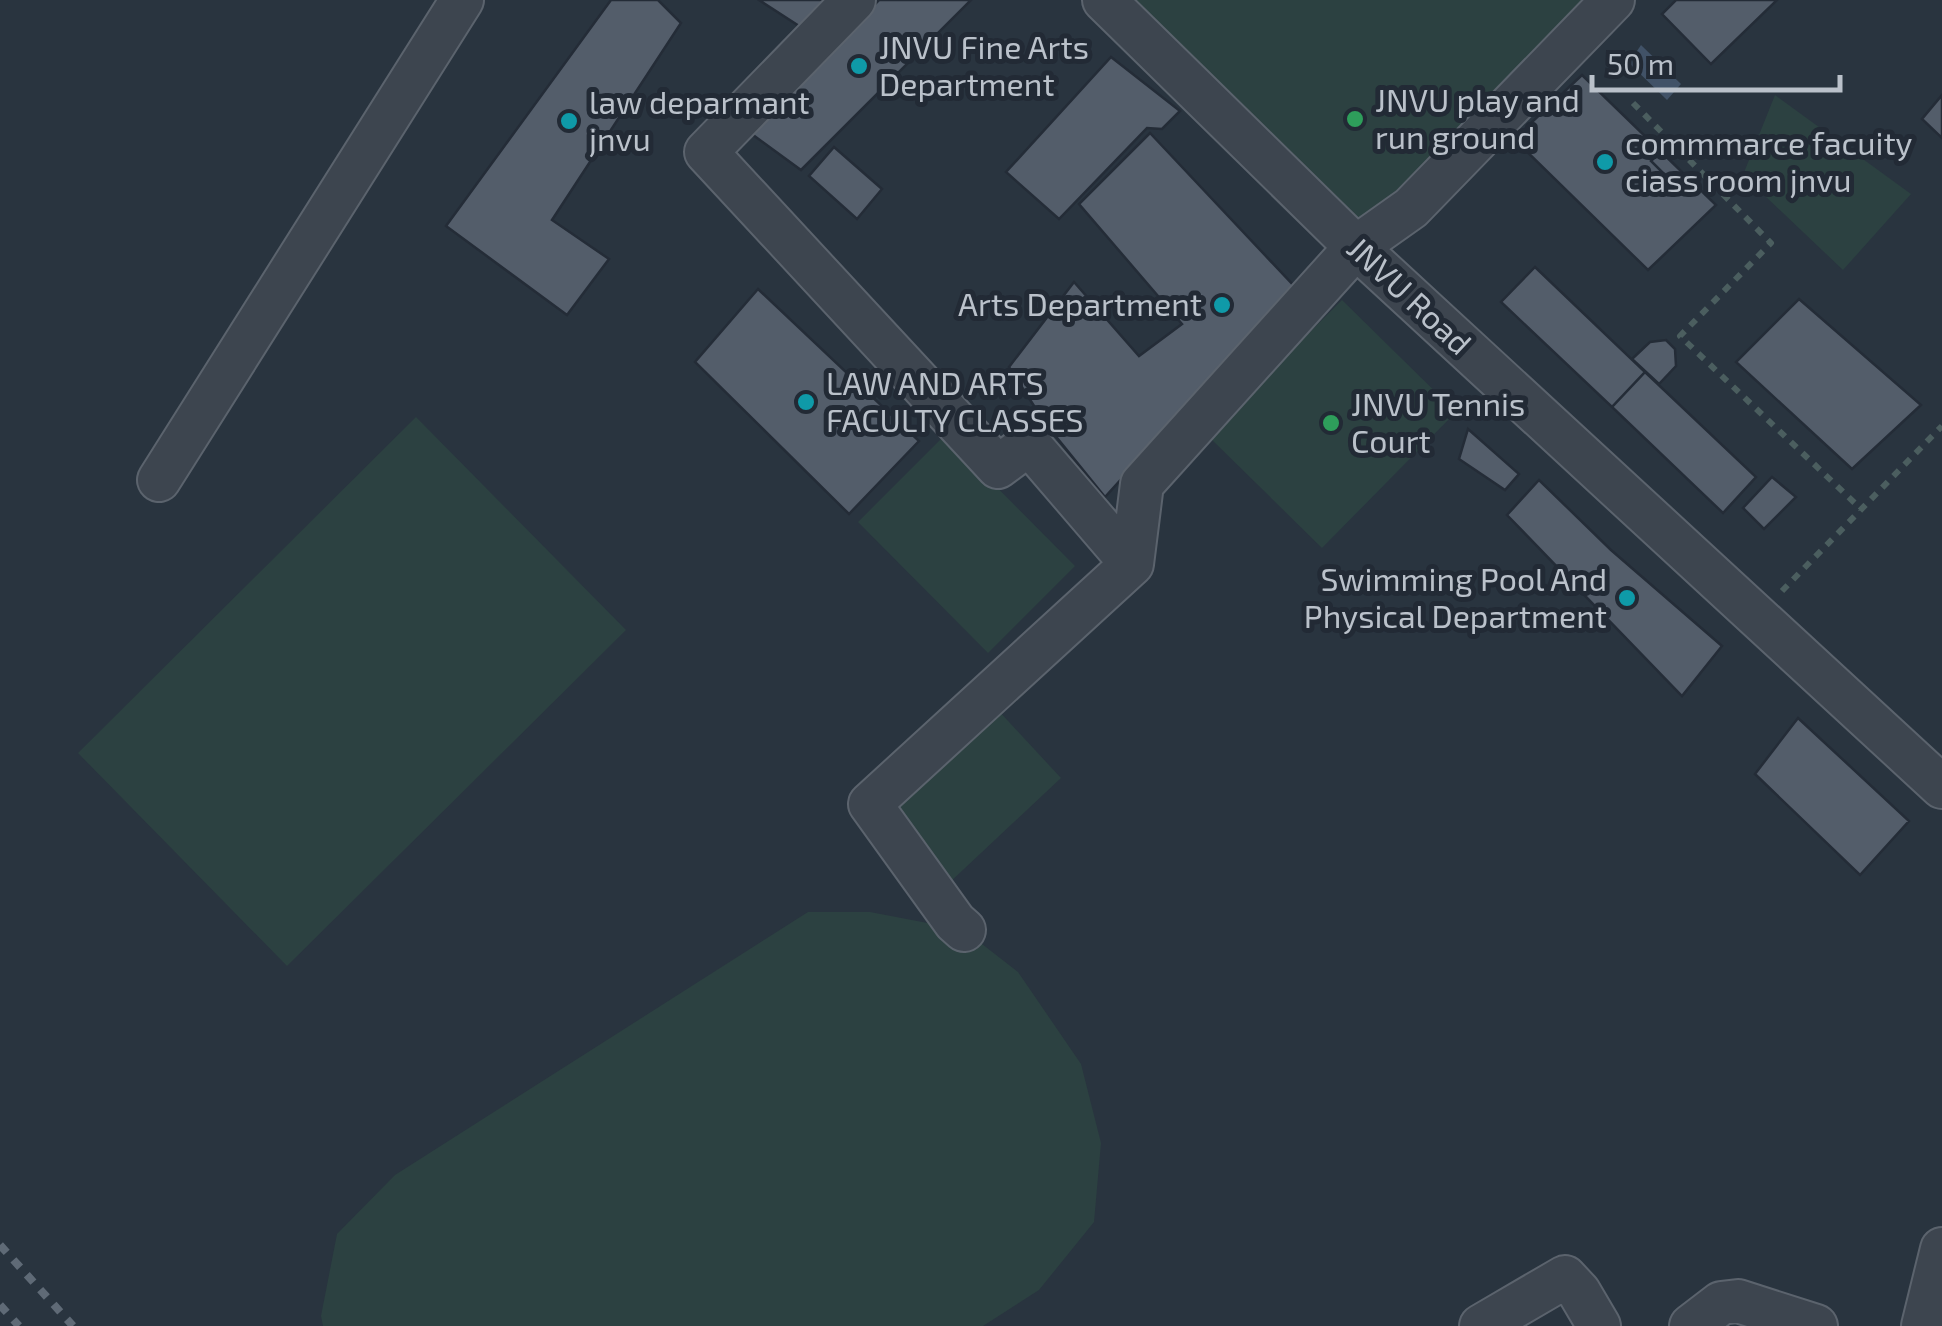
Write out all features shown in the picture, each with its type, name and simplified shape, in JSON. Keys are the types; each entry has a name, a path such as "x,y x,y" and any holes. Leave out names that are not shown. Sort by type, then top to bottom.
{"street":[{"path":"159,480 462,0"},
{"path":"854,0 706,152 998,467 1029,444 1132,564"},
{"name":"JNVU Road","path":"1104,0 1356,247 1942,787"},
{"path":"964,930 870,804 1132,564 1142,484 1356,247 1410,208 1612,0"},
{"path":"1922,1326 1942,1249"},
{"path":"1481,1326 1564,1277 1579,1292 1599,1326"},
{"path":"1691,1326 1721,1303 1738,1301 1816,1326"}],"path":[{"path":"1633,103 1771,243 1680,336 1861,508"},
{"path":"1757,617 1942,426"}],"green space":[{"name":"JNVU play and run ground","path":"1104,0 1603,0 1368,238"},
{"path":"1775,95 1911,194 1843,270 1743,175"},
{"name":"JNVU Tennis Court","path":"1342,300 1456,412 1322,548 1207,435"},
{"path":"416,417 626,630 287,966 78,753"},
{"path":"945,435 1075,566 988,653 858,522"},
{"path":"997,709 1061,778 948,884 884,814"},
{"path":"808,912 870,912 964,930 1018,972 1081,1064 1101,1143 1094,1222 1039,1290 983,1326 323,1326 321,1316 337,1234 395,1175"}],"water":[{"path":"1641,45 1681,84 1667,100 1629,63"}],"building":[{"name":"law deparmant jnvu","path":"611,0 658,0 681,23 552,220 609,259 567,315 446,226"},
{"path":"759,0 835,0 813,35"},
{"name":"JNVU Fine Arts Department","path":"879,0 971,0 801,170 749,132"},
{"path":"1676,0 1777,0 1711,64 1662,14"},
{"name":"Arts Department","path":"1111,57 1180,111 1162,129 1147,128 1059,219 1006,172"},
{"name":"commmarce facuity ciass room jnvu","path":"1582,75 1716,205 1648,270 1514,139"},
{"path":"1942,95 1942,138 1922,119"},
{"name":"Arts Department","path":"1150,133 1295,287 1105,497 1045,423 1009,367 1074,282 1139,356 1182,324 1079,204"},
{"path":"834,147 882,189 857,219 809,176"},
{"path":"1661,151 1683,173 1673,183 1651,161"},
{"path":"1535,267 1645,372 1612,407 1501,302"},
{"name":"LAW AND ARTS FACULTY CLASSES","path":"758,289 919,441 849,514 695,362"},
{"path":"1799,299 1921,405 1852,469 1736,362"},
{"path":"1666,340 1675,349 1676,366 1659,384 1632,359 1650,342"},
{"path":"1645,372 1756,477 1723,513 1612,407"},
{"path":"1468,429 1519,474 1505,490 1459,459"},
{"path":"1772,477 1796,497 1764,529 1743,508"},
{"name":"Swimming Pool And Physical Department","path":"1539,480 1611,550 1722,646 1682,696 1507,515"},
{"path":"1798,718 1909,821 1860,875 1755,774"}],"railway":[{"path":"0,1245 73,1326"},
{"path":"0,1305 19,1326"}],"place":[{"name":"JNVU Fine Arts Department","path":"859,66"},
{"name":"JNVU play and run ground","path":"1355,119"},
{"name":"law deparmant jnvu","path":"569,121"},
{"name":"commmarce facuity ciass room jnvu","path":"1605,162"},
{"name":"Arts Department","path":"1222,305"},
{"name":"LAW AND ARTS FACULTY CLASSES","path":"806,402"},
{"name":"JNVU Tennis Court","path":"1331,423"},
{"name":"Swimming Pool And Physical Department","path":"1627,598"}]}
